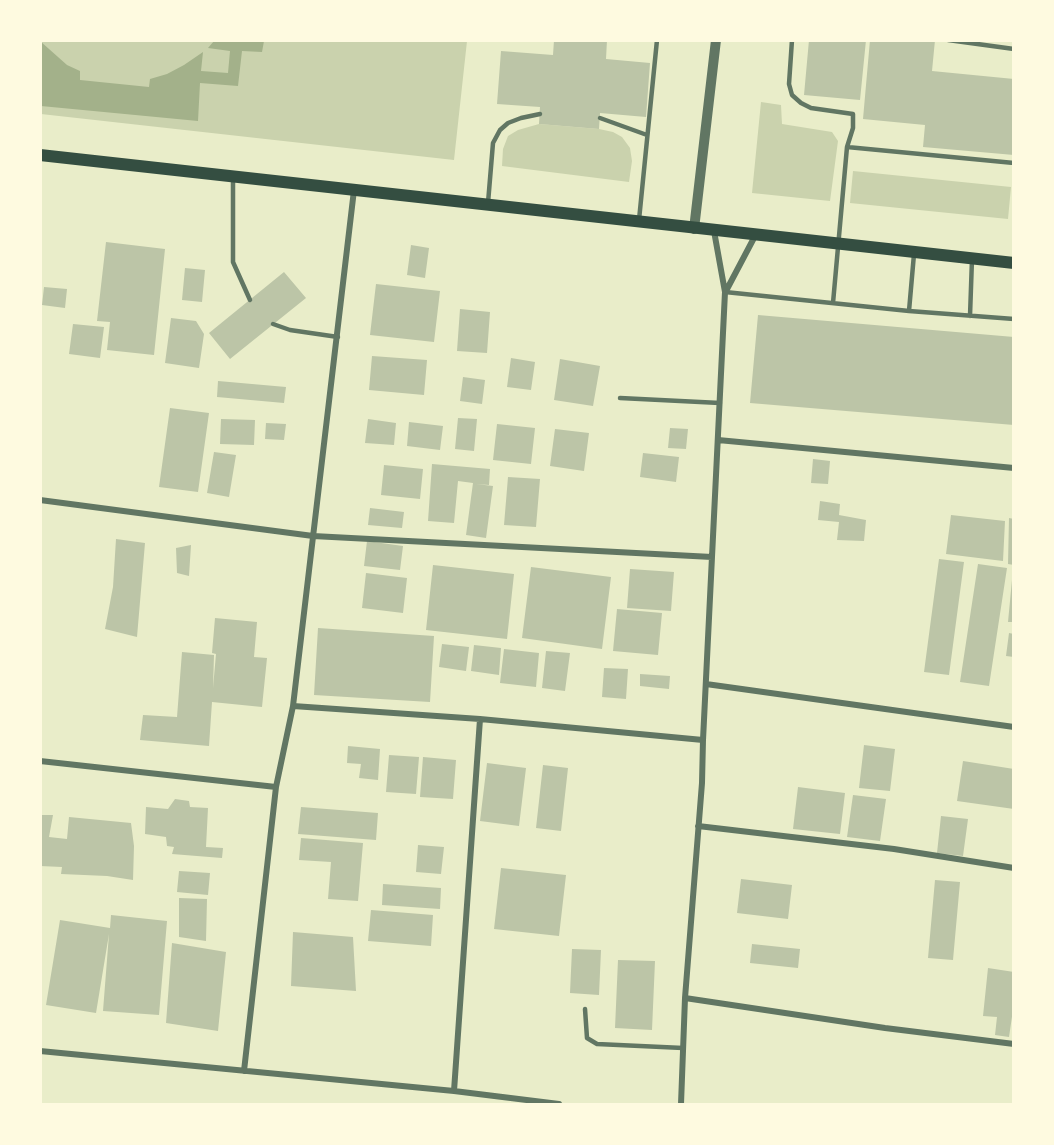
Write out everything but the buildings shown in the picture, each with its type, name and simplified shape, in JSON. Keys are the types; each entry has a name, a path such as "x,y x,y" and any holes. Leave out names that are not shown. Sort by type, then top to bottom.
{"main road":[{"path":"40,155 1014,263"}],"street":[{"path":"694,229 716,40"},
{"path":"244,1071 276,788 293,706 354,189"},
{"path":"681,1104 685,998 702,783 725,292 714,231"},
{"path":"725,292 755,236"},
{"path":"718,440 1014,468"},
{"path":"40,500 313,536 712,557"},
{"path":"706,684 1014,727"},
{"path":"293,706 480,719 703,740"},
{"path":"454,1090 480,719"},
{"path":"40,761 276,788"},
{"path":"698,826 894,849 1014,868"},
{"path":"685,998 885,1028 1014,1044"},
{"path":"40,1051 454,1090 559,1104"}],"lane":[{"path":"639,222 657,40"},
{"path":"792,40 789,84 792,95 811,108 853,114 853,128 847,147 833,303"},
{"path":"948,40 1014,49"},
{"path":"488,203 493,143 500,130 508,123 540,114"},
{"path":"600,118 647,135"},
{"path":"847,147 1014,163"},
{"path":"233,178 233,262 250,300"},
{"path":"909,311 914,253"},
{"path":"970,316 972,259"},
{"path":"725,292 909,311 1014,319"},
{"path":"273,324 290,330 338,337"},
{"path":"620,398 720,403"},
{"path":"585,1009 587,1038 597,1044 683,1048"}],"shaded area":[{"path":"40,41 67,65 80,71 80,80 149,87 150,79 167,74 203,52 201,71 228,73 230,51 208,48 214,41 264,41 262,52 242,51 238,86 200,83 198,121 41,106"},
{"path":"41,41 467,41 454,160 41,114"},
{"path":"761,102 781,105 782,124 832,132 838,141 830,201 752,193"},
{"path":"539,124 599,129 622,137 630,148 632,161 629,182 502,166 503,149 508,136 518,130"},
{"path":"853,171 1011,187 1008,219 850,203"}]}
